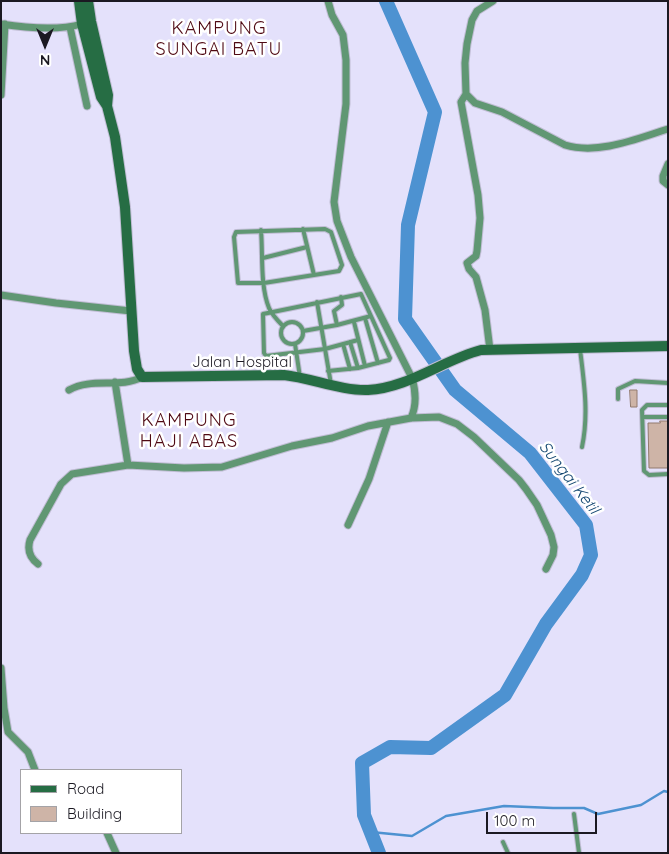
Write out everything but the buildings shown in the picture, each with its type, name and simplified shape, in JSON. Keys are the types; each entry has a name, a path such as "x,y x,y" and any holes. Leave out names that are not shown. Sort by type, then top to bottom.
{"main road":[{"path":"79,1 82,24 101,97 107,106 115,137 125,207 136,364 138,373 142,376"},
{"path":"82,24 88,5"},
{"path":"88,5 108,95 107,106"},
{"path":"82,24 94,36"},
{"name":"Jalan Hospital","path":"142,376 284,375 356,390 369,390 385,387 417,376 471,353 490,350 668,346"}],"street":[{"path":"328,1 332,14 343,35 346,60 346,104 334,193 336,216 351,257 417,376 415,403 410,418"},
{"path":"490,350 485,310 476,277 467,266 467,263 476,256 480,218 478,195 461,102 466,94 465,63 472,20 477,12 493,1"},
{"path":"1,95 3,24 70,27 82,24"},
{"path":"70,27 87,106"},
{"path":"466,94 475,103 502,112 564,145 574,148 602,147 618,144 668,129"},
{"path":"668,164 663,176 663,181 668,185"},
{"path":"1,295 131,311"},
{"path":"69,390 87,384 133,381 142,376"},
{"path":"115,382 128,465"},
{"path":"38,564 30,555 30,540 67,476 78,472 128,465 184,468 222,467 292,446 332,438 368,426 410,418 439,417 457,424 474,437 519,480 537,505 551,535 554,547 553,555 546,569"},
{"path":"348,525 369,479 388,422"},
{"path":"1,668 8,732 28,752 35,769"},
{"path":"108,834 116,853"}],"lane":[{"path":"303,229 314,275"},
{"path":"303,229 329,230 342,265 338,271 264,282 238,283 234,237 236,232 303,229"},
{"path":"261,230 267,301 271,312 283,326"},
{"path":"263,258 307,247"},
{"path":"328,371 358,368 389,360 390,358 361,294 265,313 262,316 264,353 270,357 325,349 358,340"},
{"path":"337,326 334,311 342,305 341,298"},
{"path":"317,302 331,384"},
{"path":"303,331 337,326 371,316"},
{"path":"365,318 378,363"},
{"path":"292,322 297,323 303,331 302,339 295,344 286,343 281,330 283,326 292,322"},
{"path":"354,322 365,366"},
{"path":"350,342 358,368"},
{"path":"295,344 300,377"},
{"path":"344,344 350,369"},
{"path":"580,349 586,405 586,428 582,446"},
{"path":"618,399 618,389 635,381 668,383"},
{"path":"668,405 644,406 642,410 644,470 648,475 668,474"},
{"path":"643,417 668,417"},
{"path":"574,814 579,853"},
{"path":"503,842 508,853"}],"waterway":[{"name":"Sungai Ketil","path":"379,853 364,815 362,763 390,747 431,748 505,695 546,624 582,575 591,555 586,525 530,453 455,390 405,319 408,225 435,112 386,1"},
{"path":"371,832 412,836 446,816 504,806 584,808 598,814 641,805 664,791 668,792"}],"district":[{"name":"KAMPUNG SUNGAI BATU","path":"219,39"},
{"name":"KAMPUNG HAJI ABAS","path":"189,431"}]}
